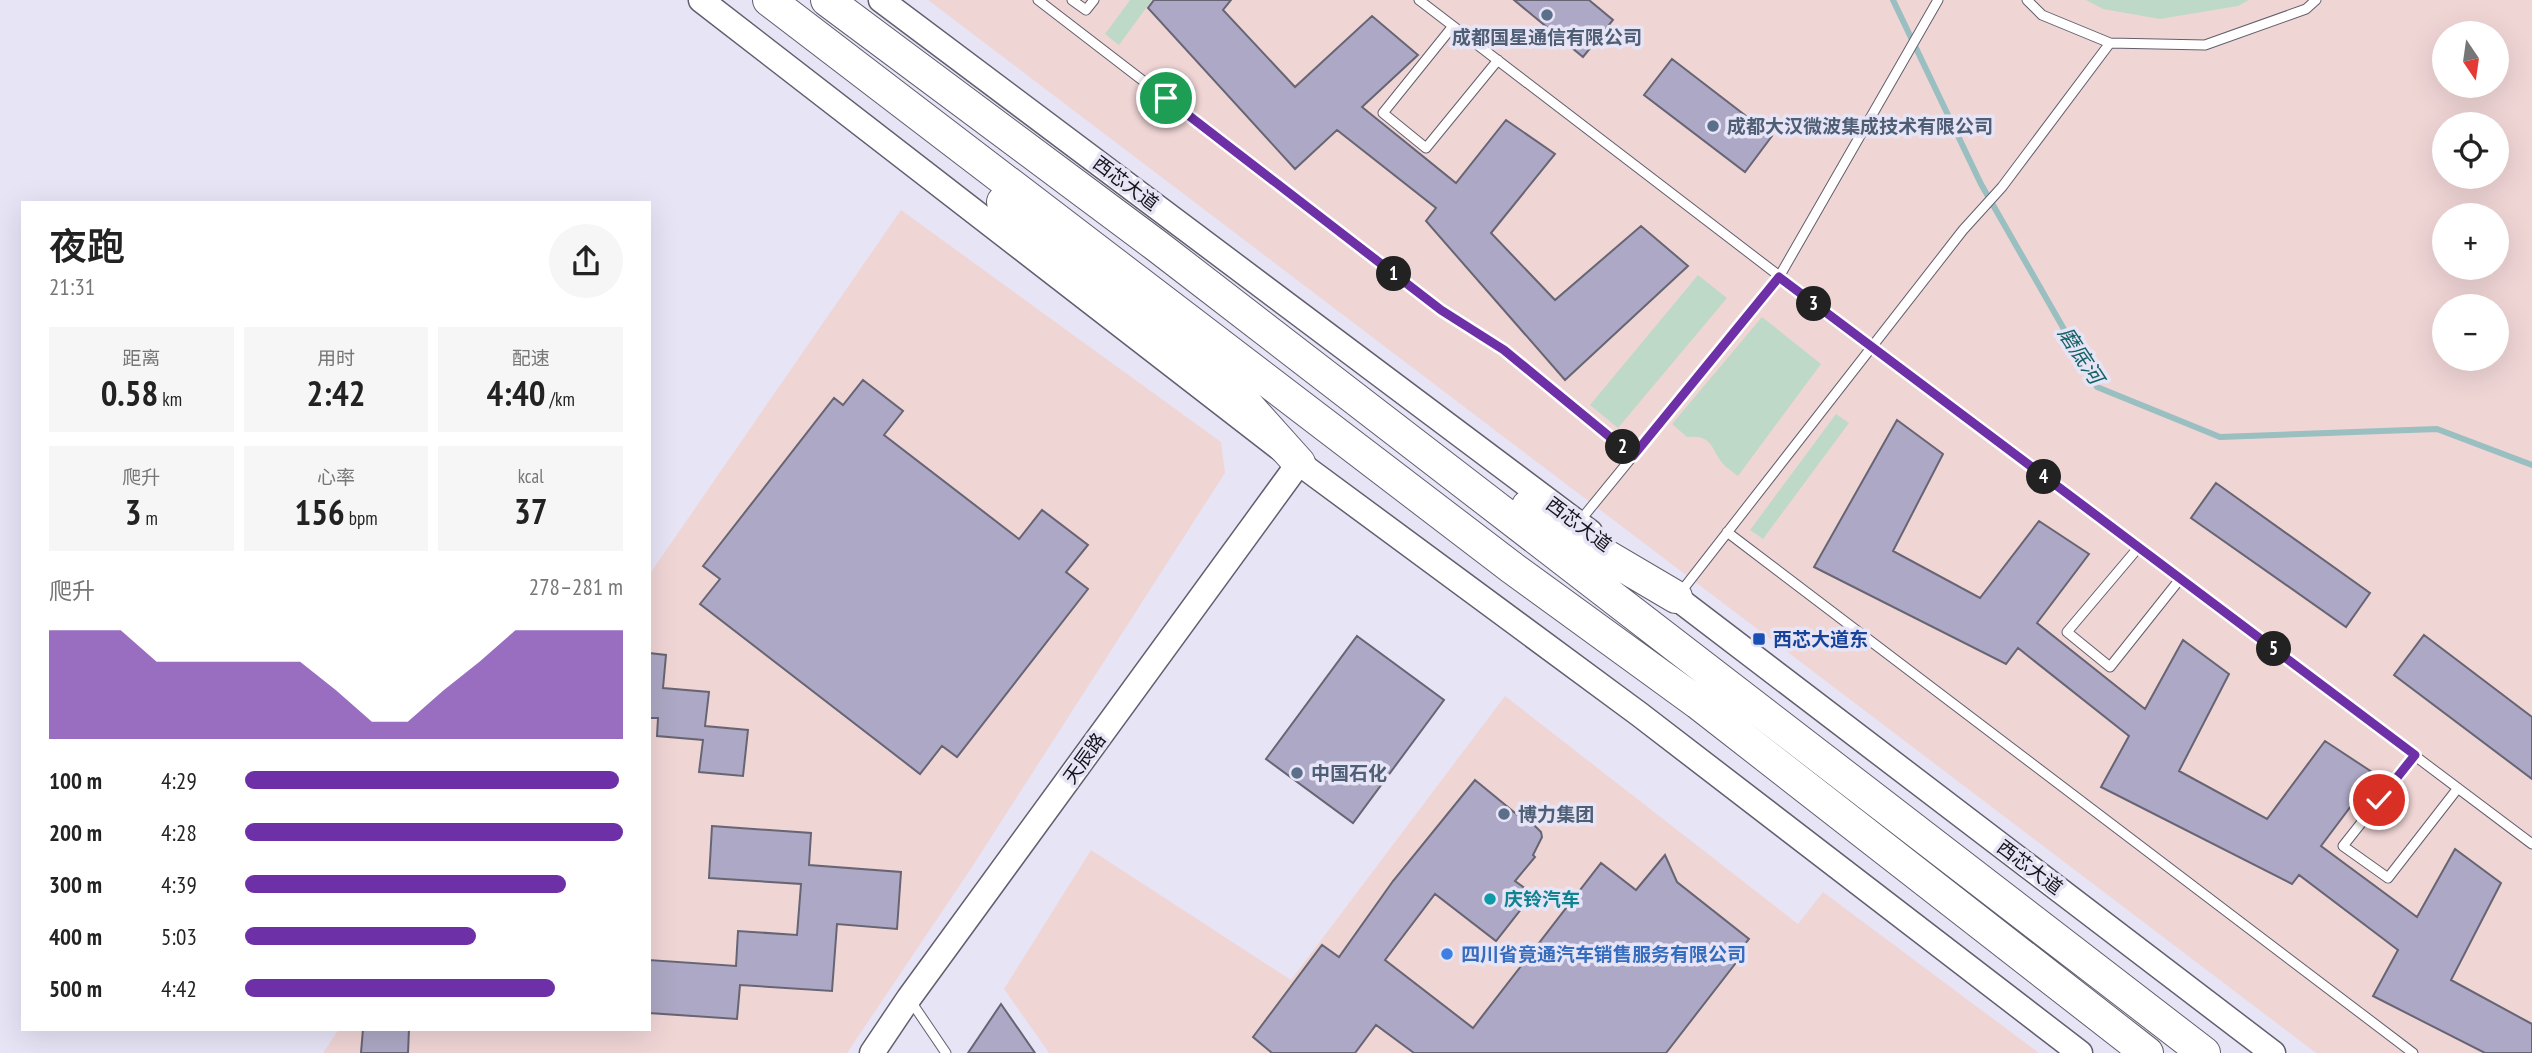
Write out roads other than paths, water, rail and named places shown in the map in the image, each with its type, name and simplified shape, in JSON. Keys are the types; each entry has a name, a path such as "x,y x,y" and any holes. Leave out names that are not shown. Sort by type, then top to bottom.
{"highway":[{"path":"769,0 1500,559 1698,704 2147,1053"},
{"name":"西芯大道","path":"827,0 1157,246 2204,1053"},
{"path":"841,55 1057,251 1238,396 1299,463"},
{"path":"1157,246 1348,372 1548,521 1676,597"}],"main road":[{"path":"701,0 1299,463 1639,714 2080,1053"},
{"name":"西芯大道","path":"881,0 1676,597 2273,1053"},
{"name":"天辰路","path":"872,1053 909,998 1299,463"}],"lane":[{"path":"1038,0 1441,310 1504,350 1633,456"},
{"path":"1072,0 1086,10 1094,0"},
{"path":"1419,0 1872,348 2532,844"},
{"path":"1578,523 1779,277 1938,0"},
{"path":"2027,0 2042,15 2110,43 2204,45 2306,9 2316,0"},
{"path":"1453,26 1383,113 1426,148 1498,60"},
{"path":"1676,597 1964,230 2002,187 2110,43"},
{"path":"1727,532 2413,1053"},
{"path":"2138,548 2067,632 2110,667 2180,579"},
{"path":"2415,755 2343,846 2388,878 2458,788"},
{"path":"909,998 946,1053"}],"waterway":[{"name":"磨底河","path":"1893,0 1981,184 2097,387 2220,437 2437,429 2532,465"}],"place":[{"name":"成都国星通信有限公司","path":"1547,15"},
{"name":"成都大汉微波集成技术有限公司","path":"1713,126"},
{"name":"西芯大道东","path":"1759,639"},
{"name":"中国石化","path":"1297,773"},
{"name":"博力集团","path":"1504,814"},
{"name":"庆铃汽车","path":"1490,899"},
{"name":"四川省竟通汽车销售服务有限公司","path":"1447,954"}]}
